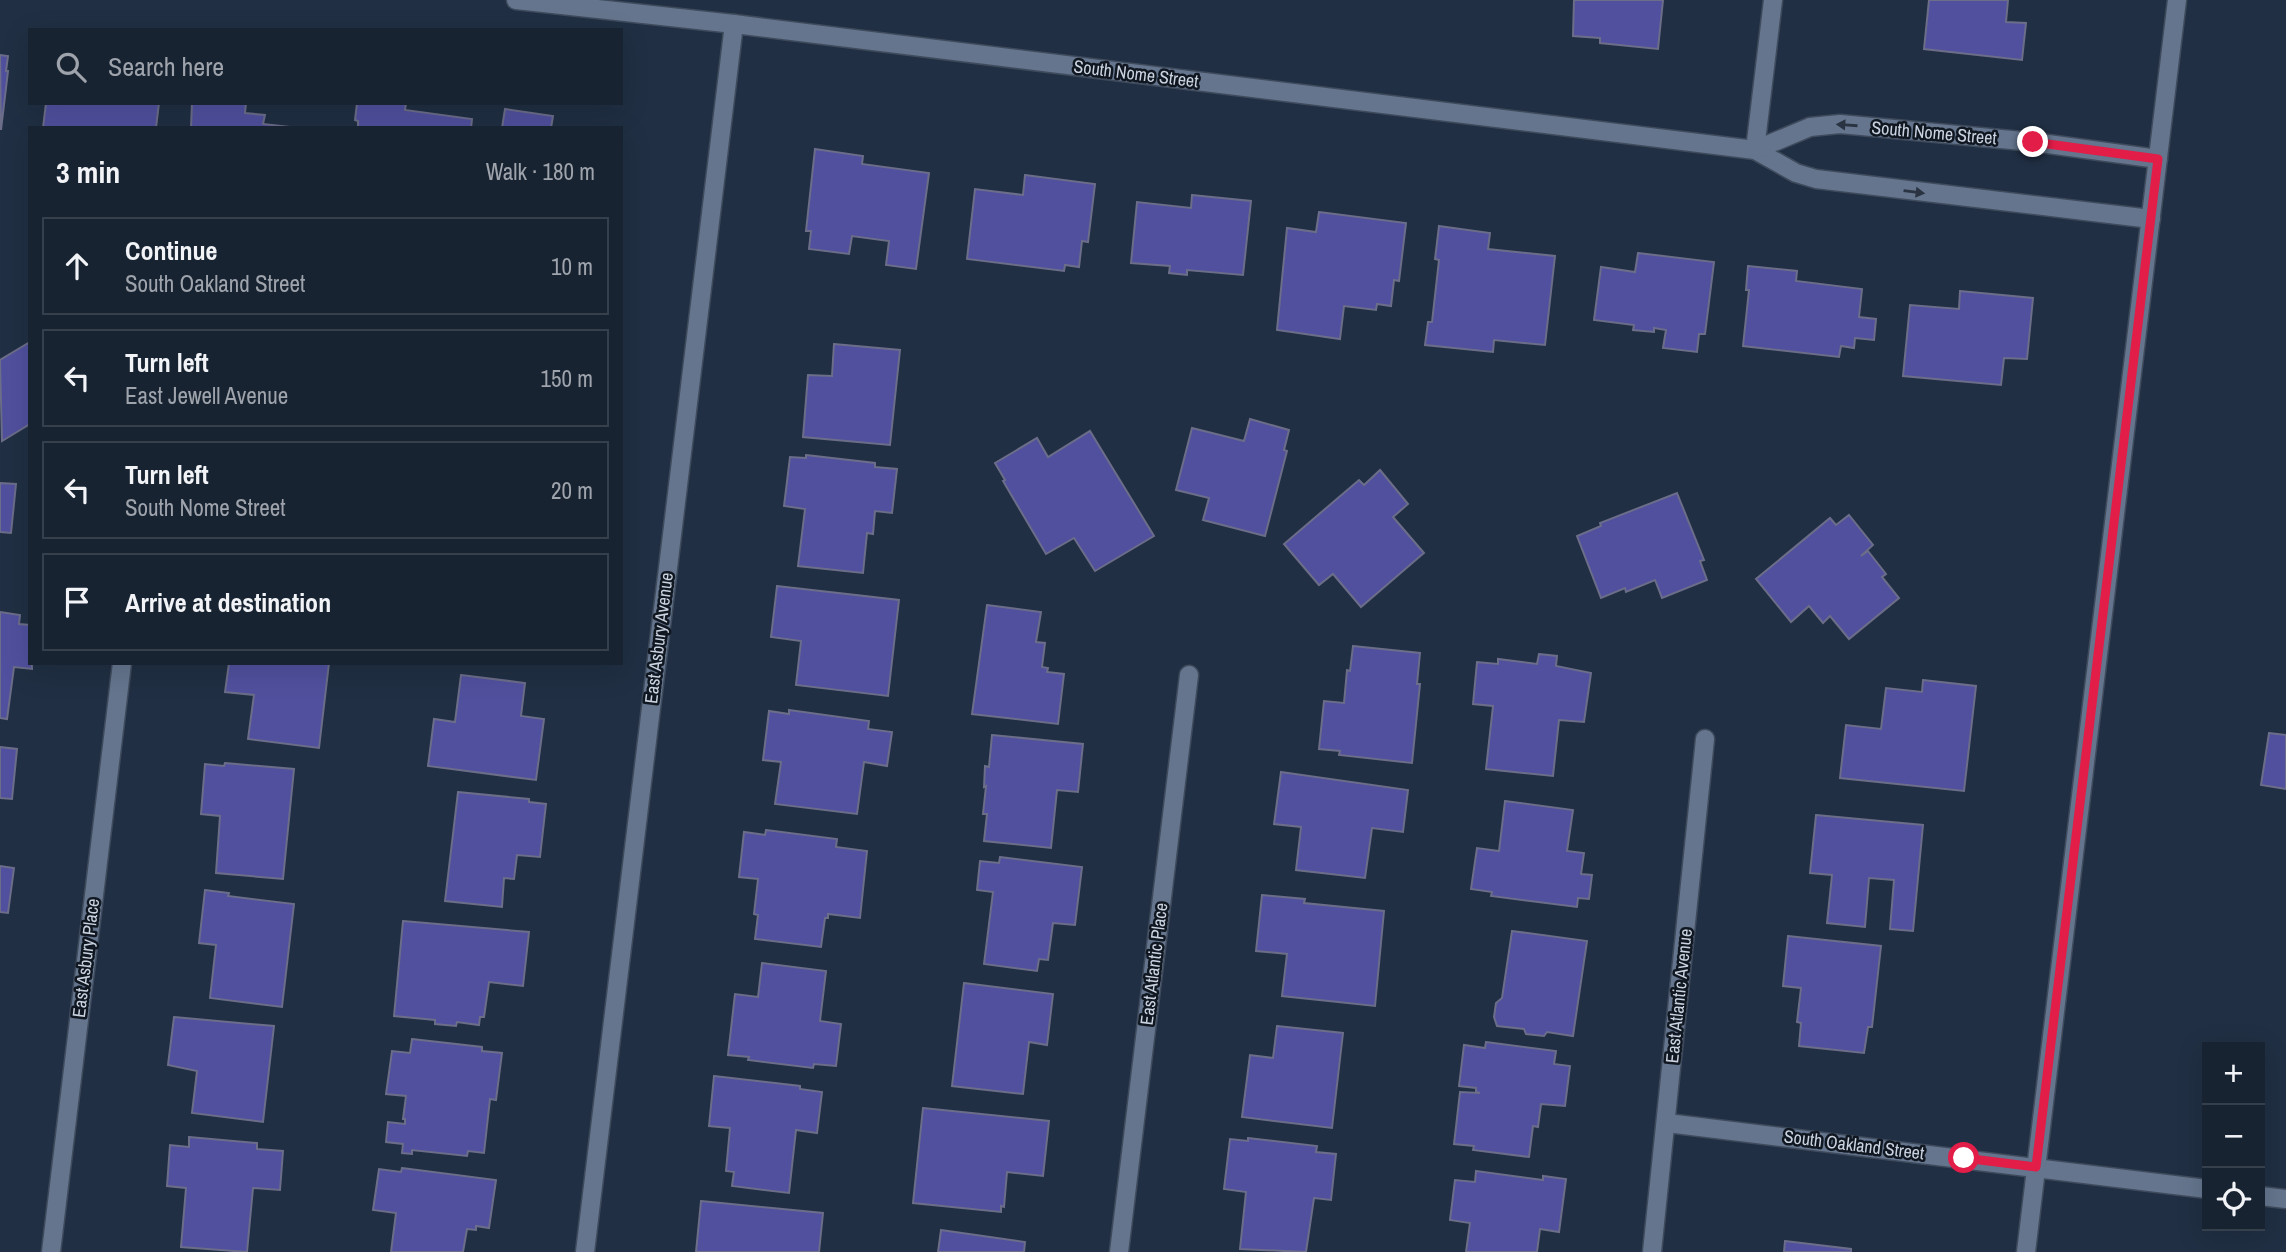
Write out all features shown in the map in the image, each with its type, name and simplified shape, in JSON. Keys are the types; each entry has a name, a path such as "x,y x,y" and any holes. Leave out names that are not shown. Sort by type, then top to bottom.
{"street":[{"name":"South Nome Street","path":"516,0 734,24 1755,150 1796,173 1816,179 2151,219"},
{"path":"1755,150 1773,0"},
{"path":"2026,1252 2177,0"},
{"name":"East Asbury Avenue","path":"585,1252 734,24"},
{"name":"South Nome Street","path":"1755,150 1810,127 1840,124 2033,142 2158,159"},
{"name":"East Asbury Place","path":"51,1252 122,665"},
{"name":"East Atlantic Place","path":"1119,1252 1189,675"},
{"name":"East Atlantic Avenue","path":"1652,1252 1705,739"},
{"name":"South Oakland Street","path":"1667,1123 2202,1188"},
{"path":"2265,1197 2286,1199"}],"building":[{"path":"1574,0 1663,0 1658,49 1600,43 1600,38 1573,36"},
{"path":"1929,0 2008,0 2006,22 2026,23 2022,60 1924,49"},
{"path":"0,55 8,56 1,130"},
{"path":"46,105 159,105 156,126 43,126"},
{"path":"192,105 246,105 245,113 265,115 263,124 281,126 191,126"},
{"path":"357,105 406,105 405,110 472,119 471,126 358,126 358,121 355,120"},
{"path":"505,109 553,116 551,126 502,126"},
{"path":"815,149 863,156 862,164 929,173 916,269 886,265 889,241 852,236 849,254 809,249 811,231 806,231"},
{"path":"1025,175 1095,184 1088,242 1082,241 1079,267 1065,265 1064,271 967,259 975,189 1023,195"},
{"path":"1192,195 1251,201 1243,275 1187,270 1187,275 1169,273 1170,266 1131,263 1137,202 1191,208"},
{"path":"1319,212 1406,223 1399,281 1394,280 1391,306 1377,304 1376,310 1344,306 1340,339 1277,330 1287,228 1316,232"},
{"path":"1439,226 1490,233 1488,249 1555,256 1545,345 1494,340 1493,352 1425,345 1428,322 1432,322 1439,260 1435,259"},
{"path":"1638,253 1714,262 1705,334 1699,334 1697,352 1663,348 1666,330 1633,330 1634,325 1594,320 1601,267 1635,272"},
{"path":"1748,266 1797,271 1796,281 1862,289 1859,317 1876,319 1874,340 1855,338 1854,348 1841,346 1839,357 1743,346 1749,290 1746,290"},
{"path":"1960,291 2033,298 2027,359 2004,358 2001,385 1903,376 1910,305 1959,309"},
{"path":"28,343 28,425 2,441 0,360"},
{"path":"834,344 900,350 890,445 803,437 808,375 832,376"},
{"path":"1250,419 1289,430 1284,450 1287,451 1265,536 1203,520 1209,498 1176,490 1192,428 1244,441"},
{"path":"1090,431 1154,536 1095,571 1074,538 1046,554 995,463 1037,438 1048,457"},
{"path":"806,455 875,463 875,467 897,469 892,513 875,511 873,534 867,533 863,573 798,566 805,509 784,506 790,457 806,458"},
{"path":"1380,470 1408,504 1393,517 1424,553 1361,607 1333,574 1319,585 1284,544 1359,480 1364,485"},
{"path":"0,483 16,484 11,533 0,532"},
{"path":"1677,493 1704,560 1700,561 1707,580 1662,598 1655,580 1626,592 1625,588 1601,598 1577,536 1601,526 1600,523"},
{"path":"1849,515 1873,545 1861,556 1868,551 1886,574 1882,577 1899,598 1849,639 1830,616 1823,623 1809,606 1791,622 1756,579 1830,518 1836,525"},
{"path":"777,586 899,600 888,696 796,685 801,641 771,637"},
{"path":"987,605 1041,612 1036,642 1045,643 1042,667 1048,668 1047,672 1064,674 1058,724 972,714"},
{"path":"0,612 20,615 19,624 28,625 28,665 32,665 32,669 14,667 7,719 0,718"},
{"path":"1353,646 1420,653 1417,684 1420,684 1412,763 1339,755 1340,751 1319,749 1324,701 1344,703 1347,670 1350,671"},
{"path":"1539,654 1557,656 1556,666 1591,673 1584,722 1559,720 1553,776 1486,769 1493,706 1473,704 1477,662 1498,664 1498,659 1537,664"},
{"path":"229,665 329,665 319,748 248,739 254,695 225,692"},
{"path":"461,675 525,683 521,716 544,719 536,780 428,766 434,719 455,722"},
{"path":"1923,680 1976,686 1964,791 1840,778 1846,725 1881,729 1886,688 1922,692"},
{"path":"789,710 869,721 868,729 892,732 887,766 864,762 857,814 775,804 781,762 763,760 769,711 789,714"},
{"path":"2269,733 2286,735 2286,789 2261,785"},
{"path":"992,735 1083,744 1078,792 1057,790 1051,848 984,841 987,814 983,814 985,766 989,767"},
{"path":"0,747 17,749 12,799 0,798"},
{"path":"225,763 294,769 283,879 216,873 220,816 201,814 205,764 224,766"},
{"path":"1281,772 1408,790 1403,832 1372,828 1365,878 1296,870 1301,827 1274,824"},
{"path":"458,792 529,799 529,802 546,804 540,857 517,855 514,879 504,878 502,907 445,901"},
{"path":"1505,801 1573,810 1567,851 1584,853 1581,874 1592,875 1589,899 1578,898 1577,907 1491,896 1492,892 1471,889 1477,848 1499,851"},
{"path":"1816,815 1923,825 1913,931 1890,929 1894,880 1869,878 1865,927 1827,923 1832,875 1810,873"},
{"path":"766,830 837,839 836,847 867,851 860,918 828,914 828,918 825,918 821,947 755,939 758,915 754,914 758,879 739,877 744,832 765,835"},
{"path":"1000,857 1082,867 1075,925 1053,923 1048,960 1039,959 1037,971 984,964 993,892 977,890 980,861 999,863"},
{"path":"0,866 14,868 8,913 0,912"},
{"path":"205,890 229,893 228,896 294,904 282,1007 210,998 216,945 199,943"},
{"path":"1262,895 1305,899 1304,903 1384,911 1375,1006 1282,996 1287,954 1256,951"},
{"path":"403,921 529,932 523,986 489,982 484,1017 480,1017 479,1025 457,1022 456,1026 435,1024 435,1020 394,1016"},
{"path":"1512,931 1587,941 1573,1036 1547,1032 1544,1036 1526,1034 1524,1029 1497,1026 1494,1017 1496,1003 1502,998"},
{"path":"1788,936 1881,946 1872,1027 1868,1027 1864,1053 1799,1046 1801,1023 1797,1022 1801,988 1783,986"},
{"path":"762,963 826,971 820,1021 841,1024 836,1066 814,1064 813,1068 728,1055 735,994 758,997"},
{"path":"964,983 1053,994 1047,1045 1029,1042 1023,1094 952,1086"},
{"path":"174,1017 274,1026 263,1122 192,1113 197,1071 168,1065"},
{"path":"1277,1026 1343,1033 1332,1128 1242,1117 1250,1055 1273,1058"},
{"path":"412,1039 482,1047 482,1051 502,1053 496,1100 490,1099 484,1153 468,1151 467,1156 412,1150 412,1154 402,1153 403,1144 386,1142 388,1122 405,1124 403,1119 406,1096 386,1094 392,1051 410,1053"},
{"path":"1486,1042 1556,1051 1554,1064 1570,1066 1565,1106 1541,1104 1538,1127 1533,1126 1529,1157 1473,1150 1474,1146 1454,1144 1460,1092 1480,1093 1476,1092 1476,1088 1459,1086 1464,1045 1485,1048"},
{"path":"714,1076 800,1086 800,1089 822,1092 817,1133 796,1130 789,1193 732,1186 734,1172 726,1171 730,1128 709,1126"},
{"path":"923,1108 1049,1121 1043,1176 1007,1172 1004,1207 1001,1206 1001,1212 913,1203"},
{"path":"189,1137 257,1143 257,1149 283,1151 280,1190 253,1188 247,1252 181,1247 186,1188 167,1186 170,1145 189,1147"},
{"path":"1248,1138 1317,1146 1316,1152 1336,1154 1331,1200 1314,1198 1306,1252 1240,1249 1246,1192 1224,1189 1230,1139 1248,1141"},
{"path":"402,1168 496,1180 489,1228 476,1226 476,1230 467,1229 463,1252 391,1252 396,1213 373,1210 379,1169 401,1172"},
{"path":"1476,1171 1543,1180 1543,1176 1566,1179 1559,1232 1540,1229 1537,1252 1466,1252 1470,1223 1450,1220 1455,1180 1475,1182"},
{"path":"701,1201 823,1213 819,1252 696,1252"},
{"path":"941,1230 1025,1242 1024,1252 938,1252"},
{"path":"1785,1241 1851,1249 1851,1252 1784,1252"}],"route":[{"path":"1964,1158 2036,1167 2158,159 2033,142"}]}
